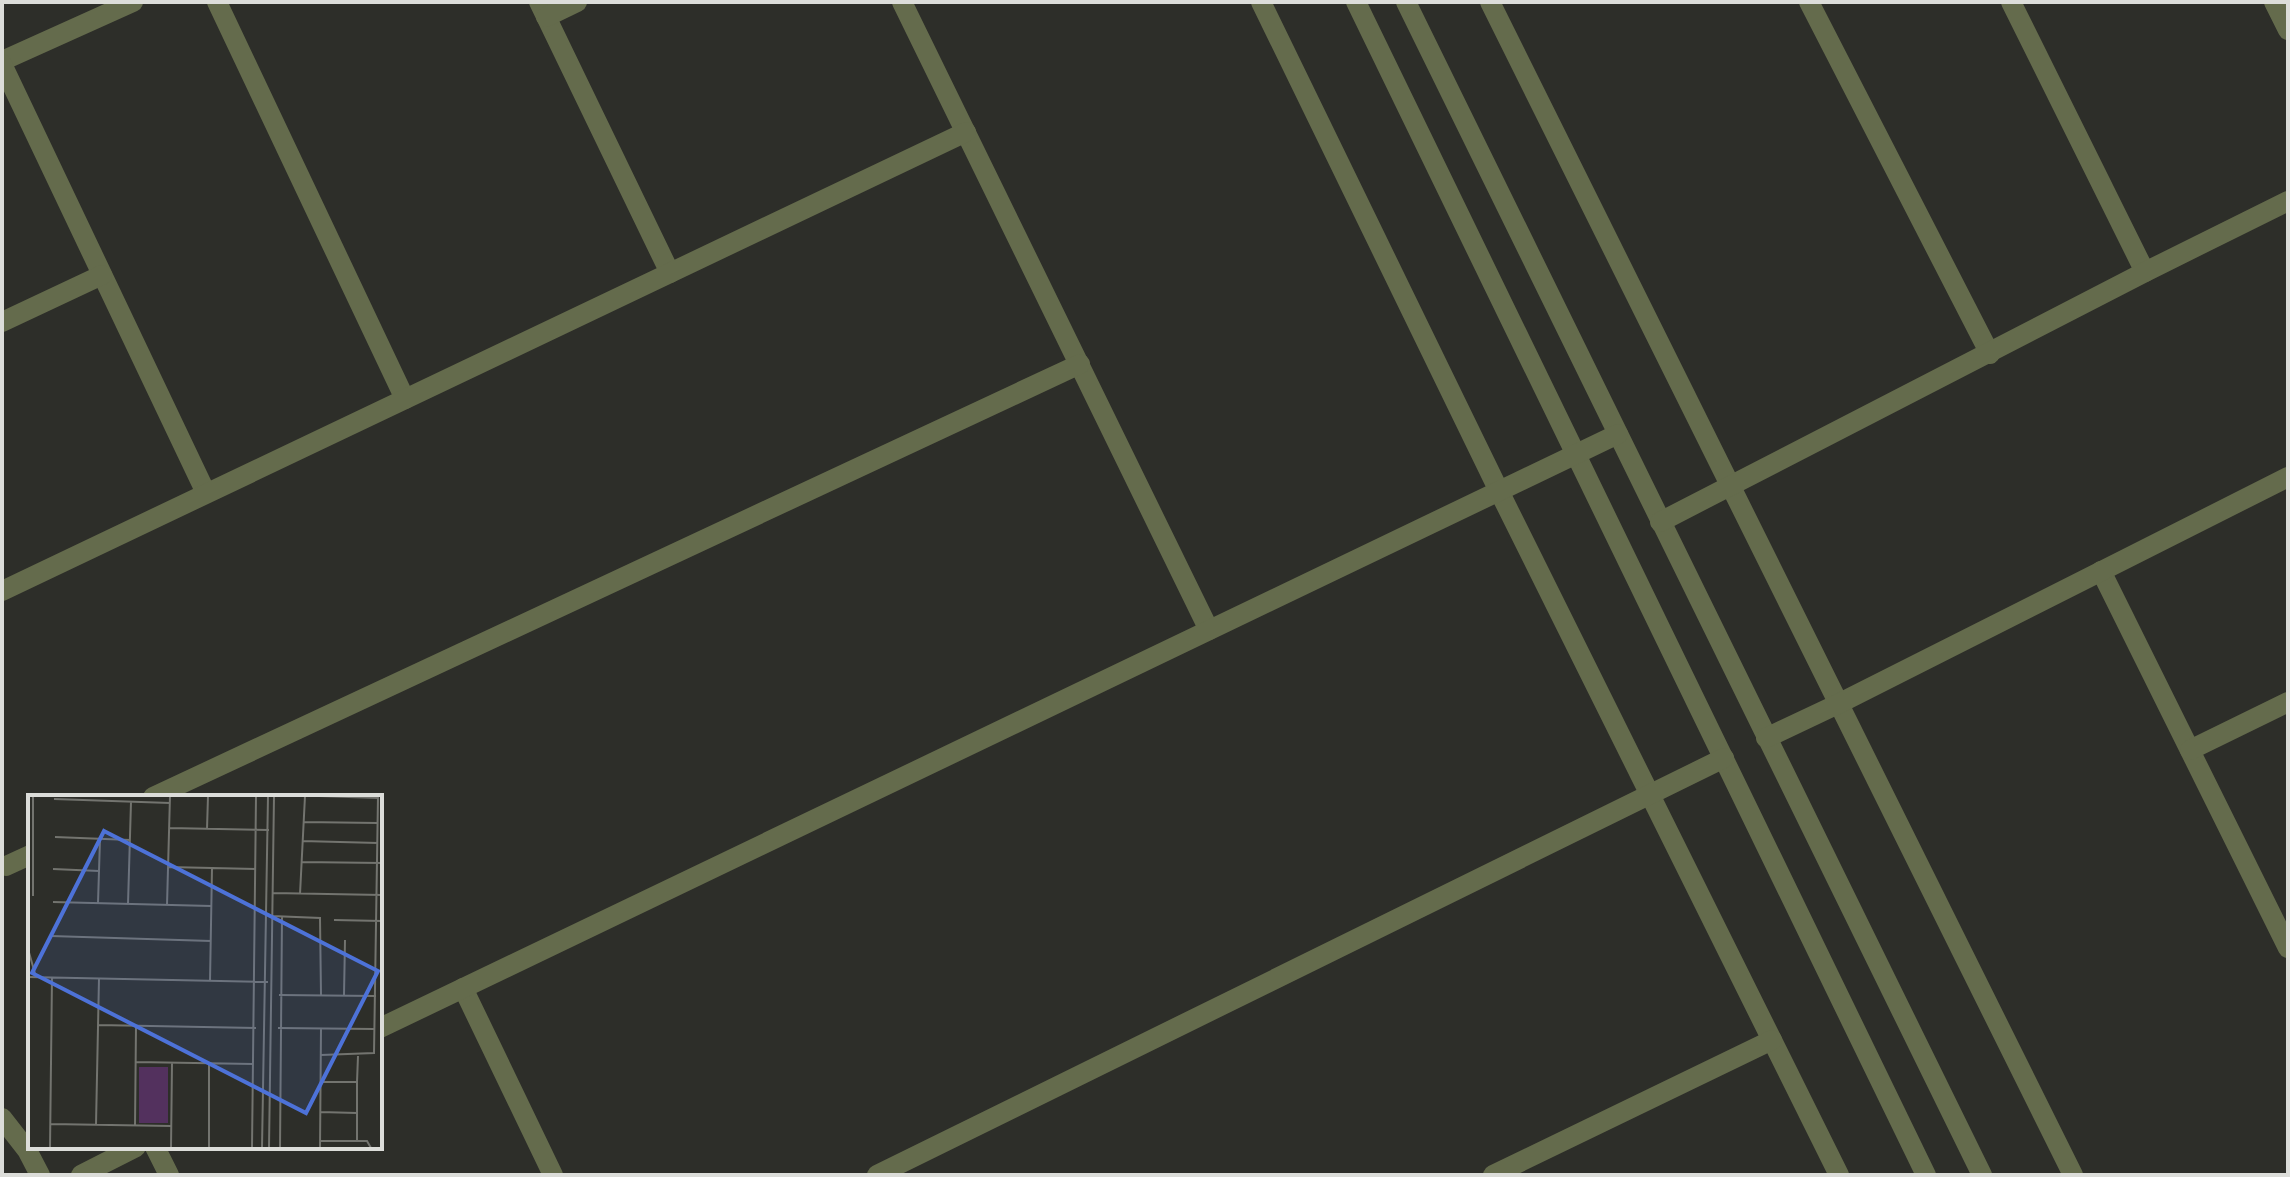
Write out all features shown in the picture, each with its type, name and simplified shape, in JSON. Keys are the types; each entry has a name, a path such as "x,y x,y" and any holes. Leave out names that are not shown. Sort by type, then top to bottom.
{"street":[{"path":"133,2 2,63 206,493"},
{"path":"217,2 405,399"},
{"path":"577,2 543,9 670,273"},
{"path":"902,2 1209,630"},
{"path":"1261,2 1499,491 1839,1175"},
{"path":"1356,2 1926,1175"},
{"path":"1406,2 1982,1175"},
{"path":"1490,2 2073,1175"},
{"path":"1809,2 1990,354"},
{"path":"2011,2 2145,272"},
{"path":"2274,2 2288,30"},
{"path":"2,591 966,132"},
{"path":"1660,522 2288,201"},
{"path":"2,322 102,275"},
{"path":"157,795 1080,364"},
{"path":"382,1027 1618,434"},
{"path":"1766,738 2288,477"},
{"path":"2101,571 2283,927 2288,948"},
{"path":"2190,750 2288,702"},
{"path":"877,1175 1724,758"},
{"path":"6,866 28,856"},
{"path":"463,988 553,1175"},
{"path":"1493,1175 1772,1040"},
{"path":"2,1118 27,1150 40,1175"},
{"path":"81,1175 132,1149"},
{"path":"156,1149 169,1175"}]}
